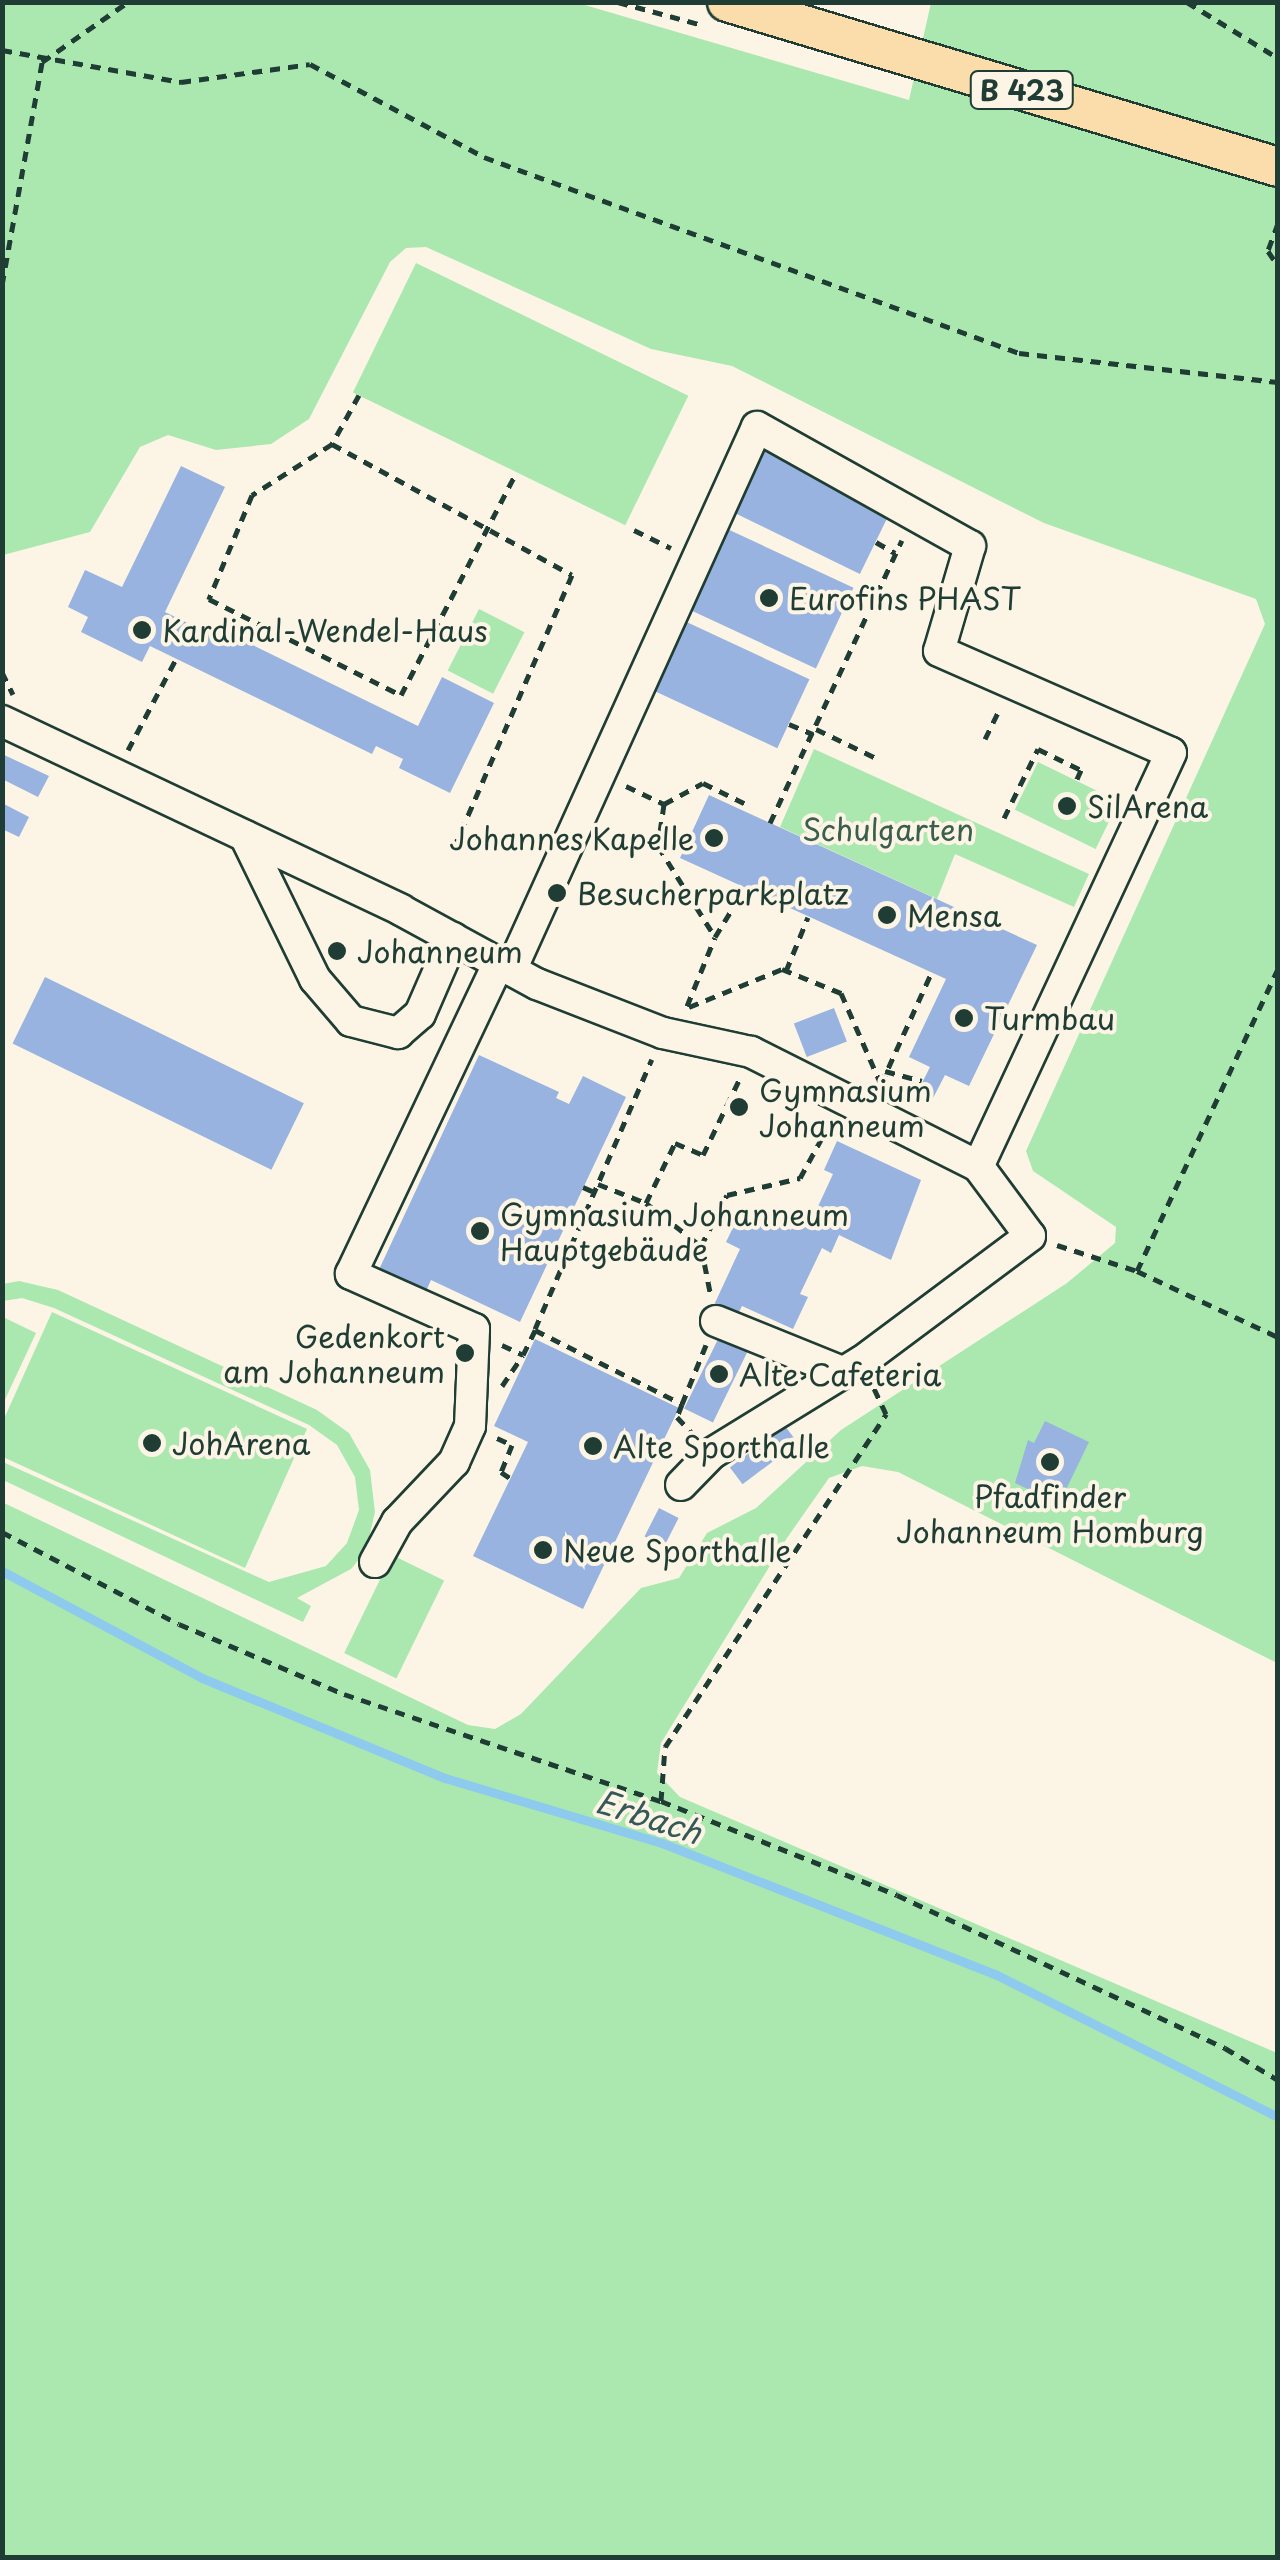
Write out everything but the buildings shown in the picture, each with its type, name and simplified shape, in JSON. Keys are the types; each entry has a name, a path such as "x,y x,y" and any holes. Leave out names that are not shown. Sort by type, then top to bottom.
{"main road":[{"name":"B 423","path":"727,2 1278,167"}],"street":[{"path":"375,1562 396,1522 454,1462 470,1426 474,1328 351,1274 599,774 757,427 970,546 939,650 1171,753 978,1166"},
{"path":"2,721 505,966 668,1035 751,1052 866,1097 978,1166 1030,1236 852,1367 711,1454 681,1486"},
{"path":"244,836 315,979 351,1022 398,1033 420,1014 452,938"},
{"path":"716,1321 852,1367"}],"path":[{"path":"2,285 42,62 128,2"},
{"path":"1186,2 1278,58"},
{"path":"2,50 42,62 181,82 310,64 484,157 1020,354 1278,382"},
{"path":"1278,224 1268,251 1278,266"},
{"path":"359,396 332,444 252,495 208,599 401,695 514,475"},
{"path":"332,444 572,575 456,846"},
{"path":"770,822 914,514"},
{"path":"634,530 696,560"},
{"path":"876,542 895,553"},
{"path":"127,752 176,660"},
{"path":"789,724 878,759"},
{"path":"1004,818 1038,749 1080,770 1076,780"},
{"path":"599,774 664,804"},
{"path":"664,804 703,783 744,803"},
{"path":"664,804 658,846 715,937"},
{"path":"510,1376 535,1330 668,1035 686,1008 715,937 745,888"},
{"path":"786,971 808,917"},
{"path":"1136,1271 1278,969"},
{"path":"686,1008 786,971 841,993 866,1097"},
{"path":"535,1330 686,1401 716,1321 701,1246 726,1195 800,1178 885,1071 931,974"},
{"path":"646,1202 675,1142 704,1156 751,1052"},
{"path":"885,1071 922,1080"},
{"path":"598,1184 646,1202 701,1246"},
{"path":"584,1187 594,1192"},
{"path":"1030,1236 1136,1271 1278,1337"},
{"path":"474,1328 523,1355"},
{"path":"661,1800 665,1747 886,1414 852,1367"},
{"path":"636,1388 638,1379"},
{"path":"470,1426 512,1445 501,1472 510,1478"},
{"path":"2,1532 179,1624 344,1694 661,1800 897,1895 1226,2048 1278,2080"}],"green space":[{"path":"3,3 578,3 909,100 931,3 1277,3 1277,1663 898,1472 862,1466 829,1478 787,1538 661,1743 657,1773 680,1797 1277,2053 1277,2557 3,2557 2,1502 468,1725 495,1729 521,1714 641,1588 679,1578 707,1533 756,1508 841,1430 1067,1283 1115,1243 1116,1227 1033,1171 1026,1151 1265,624 1256,599 1044,523 732,366 651,349 426,247 406,248 390,262 309,419 271,444 216,450 168,435 140,447 90,532 3,555"},
{"path":"416,263 688,396 625,525 353,392"},
{"path":"479,609 524,632 493,694 448,670"},
{"name":"Schulgarten","path":"814,749 1089,874 1074,907 955,854 937,899 780,827"},
{"name":"SilArena","path":"1038,762 1119,801 1096,849 1015,810"},
{"path":"19,1281 58,1290 317,1410 349,1433 370,1470 375,1512 366,1551 351,1569 297,1598 311,1606 303,1622 3,1480 3,1462 269,1582 326,1566 347,1543 359,1510 355,1477 337,1445 309,1425 54,1308 22,1298 3,1301 3,1284"},
{"name":"JohArena","path":"52,1312 307,1429 245,1568 3,1457 3,1421"},
{"path":"3,1317 36,1333 3,1404"},
{"path":"392,1555 444,1580 396,1678 344,1653"}],"waterway":[{"name":"Erbach","path":"2,1571 202,1678 445,1778 662,1843 995,1974 1278,2117"}],"place":[{"name":"Eurofins PHAST","path":"769,598"},
{"name":"Kardinal-Wendel-Haus","path":"142,630"},
{"name":"SilArena","path":"1067,806"},
{"name":"Johannes Kapelle","path":"714,838"},
{"name":"Besucherparkplatz","path":"557,893"},
{"name":"Mensa","path":"887,915"},
{"name":"Johanneum","path":"337,951"},
{"name":"Turmbau","path":"964,1018"},
{"name":"Gymnasium Johanneum","path":"739,1107"},
{"name":"Gymnasium Johanneum Hauptgebäude","path":"480,1231"},
{"name":"Gedenkort am Johanneum","path":"465,1353"},
{"name":"Alte Cafeteria","path":"719,1374"},
{"name":"JohArena","path":"152,1443"},
{"name":"Alte Sporthalle","path":"593,1446"},
{"name":"Pfadfinder Johanneum Homburg","path":"1050,1462"},
{"name":"Neue Sporthalle","path":"543,1550"}]}
